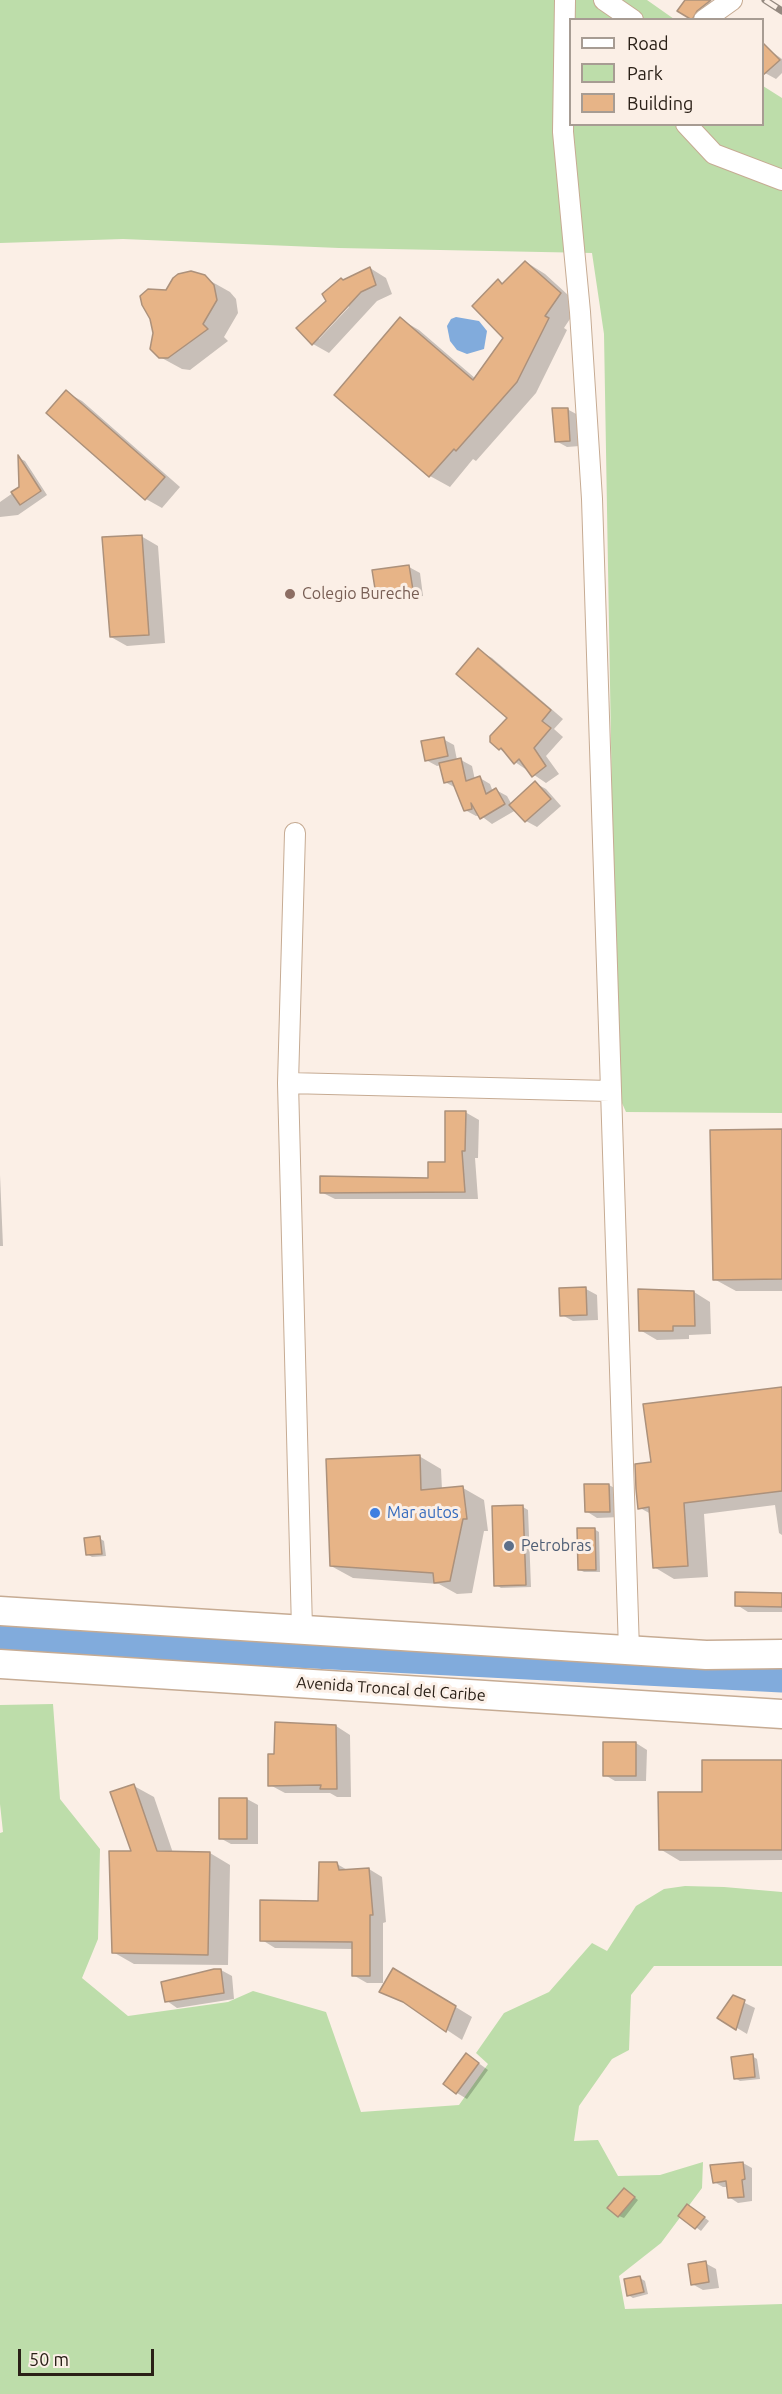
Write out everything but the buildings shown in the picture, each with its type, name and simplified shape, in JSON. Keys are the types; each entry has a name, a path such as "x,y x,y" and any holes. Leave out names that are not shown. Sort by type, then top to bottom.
{"highway":[{"path":"8,1607 706,1655 782,1654"},
{"name":"Avenida Troncal del Caribe","path":"0,1664 782,1714"}],"street":[{"path":"565,0 563,132 580,312 592,499 629,1650"},
{"path":"604,0 630,18"},
{"path":"707,18 732,0"},
{"path":"688,126 714,154 782,180"},
{"path":"295,833 288,1083 302,1629"},
{"path":"288,1083 610,1091"}],"green space":[{"path":"0,0 647,0 673,18 569,18 569,126 764,126 764,87 782,98 782,1113 626,1112 617,1092 604,334 592,253 339,248 123,239 0,243"},
{"path":"53,1704 60,1799 100,1849 98,1939 82,1978 128,2016 228,2002 253,1991 326,2012 361,2112 459,2105 488,2064 476,2053 504,2013 549,1992 592,1943 607,1951 636,1906 664,1889 685,1886 782,1892 782,1966 654,1966 631,1995 629,2050 612,2059 579,2106 574,2141 598,2140 618,2176 660,2175 703,2162 702,2188 661,2243 619,2276 625,2309 782,2304 782,2394 0,2394 0,1833 3,1832 0,1804 0,1705"}],"water":[{"path":"456,317 479,321 487,331 484,349 467,354 457,350 450,341 447,326 451,319"}],"waterway":[{"path":"0,1636 782,1676"}],"railway":[{"path":"765,0 782,11"}],"place":[{"name":"Colegio Bureche","path":"290,594"},
{"name":"Mar autos","path":"375,1513"},
{"name":"Petrobras","path":"509,1546"}]}
